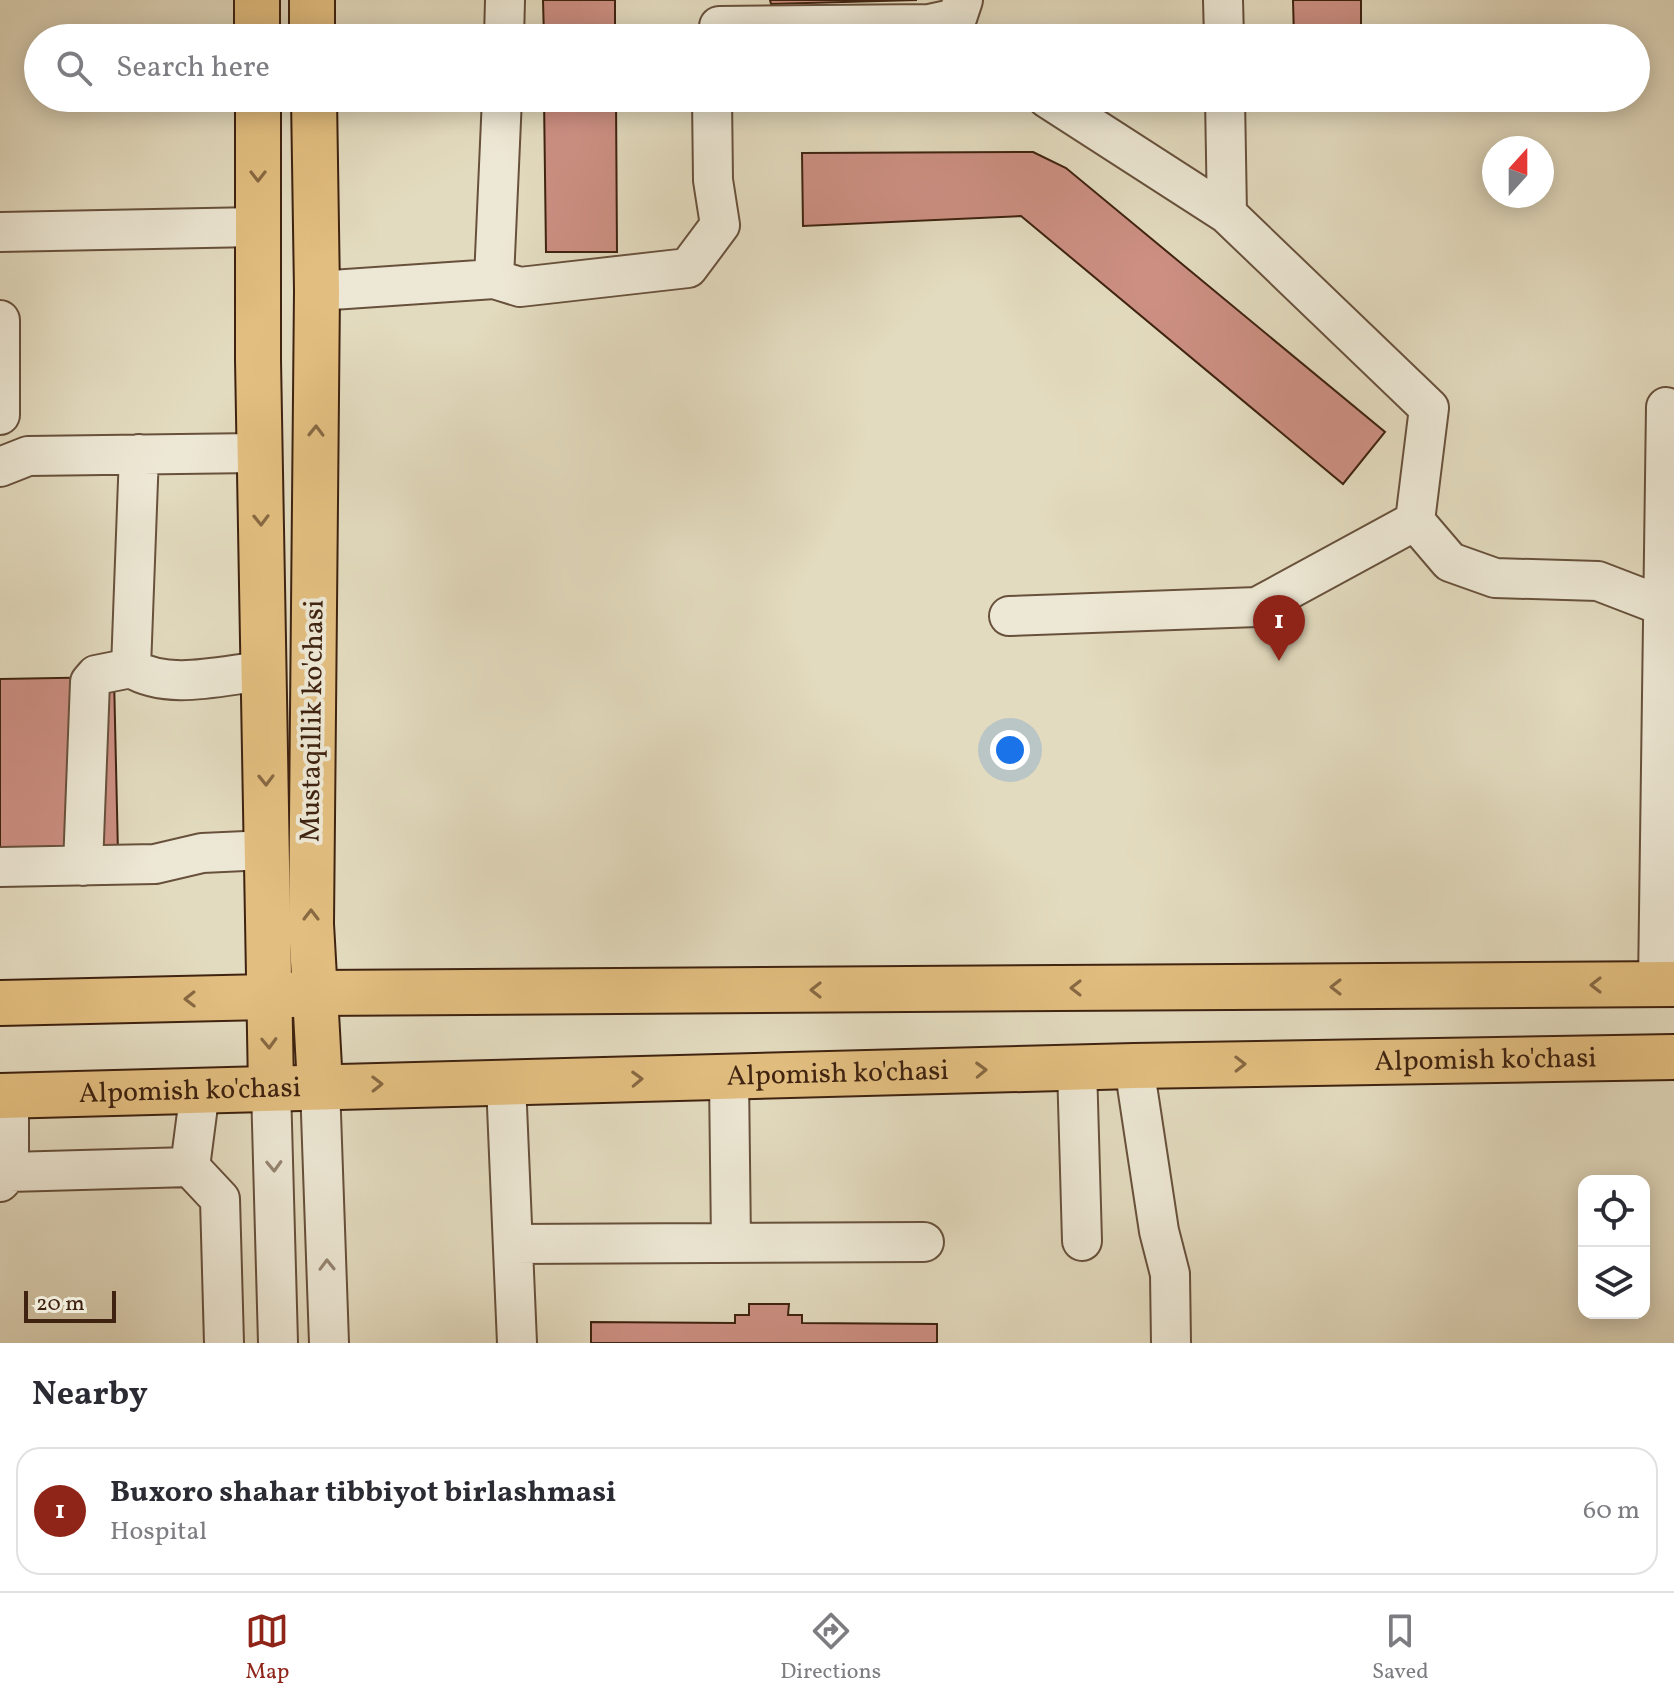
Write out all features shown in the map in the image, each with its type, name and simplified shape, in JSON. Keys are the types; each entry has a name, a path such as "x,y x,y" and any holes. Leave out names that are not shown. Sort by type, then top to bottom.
{"main road":[{"path":"257,0 257,24"},
{"path":"312,0 312,24"},
{"name":"Mustaqillik ko'chasi","path":"258,112 258,360 271,1088"},
{"name":"Mustaqillik ko'chasi","path":"314,112 317,361 311,908 320,1085"},
{"path":"258,360 317,361"},
{"path":"0,1003 268,997 315,993 1666,984"},
{"name":"Alpomish ko'chasi","path":"5,1096 320,1085 506,1083 1077,1067 1674,1057"}],"street":[{"path":"504,24 505,0"},
{"path":"720,21 929,24 957,18 963,0"},
{"path":"1223,0 1224,24"},
{"path":"494,279 501,112"},
{"path":"317,291 494,279 520,287 688,268 720,225 713,180 712,112"},
{"path":"1069,112 1227,214 1429,408 1415,521 1450,562 1495,578 1598,581 1663,606"},
{"path":"1225,112 1227,214"},
{"path":"0,232 258,227"},
{"path":"0,320 0,415"},
{"path":"1666,407 1663,606 1666,984"},
{"path":"0,467 28,456 260,453"},
{"path":"131,668 139,454"},
{"path":"1009,616 1257,607 1415,521"},
{"path":"83,866 90,682 104,671 131,668 147,677 167,681 264,671"},
{"path":"0,867 155,864 202,853 268,850"},
{"path":"1134,1066 1159,1231 1170,1274 1171,1343"},
{"path":"1077,1067 1082,1241"},
{"path":"729,1077 731,1243"},
{"path":"506,1083 517,1343"},
{"name":"Mustaqillik ko'chasi","path":"320,1085 329,1343"},
{"name":"Mustaqillik ko'chasi","path":"271,1088 278,1343"},
{"path":"190,1167 200,1090"},
{"path":"5,1096 4,1177 190,1167 220,1199 224,1343"},
{"path":"513,1244 924,1242"}],"building":[{"path":"543,0 615,0 615,24 544,24"},
{"path":"770,0 917,0 771,4"},
{"path":"1293,0 1361,0 1361,24 1294,24"},
{"path":"544,112 616,112 617,252 546,252"},
{"path":"1033,152 1066,168 1385,432 1343,484 1021,216 803,226 802,153"},
{"path":"114,677 118,854 0,857 0,679"},
{"path":"749,1304 789,1304 788,1315 802,1315 802,1323 937,1324 937,1343 591,1343 591,1322 735,1323 735,1315 749,1315"}],"place":[{"name":"Buxoro shahar tibbiyot birlashmasi","path":"1279,661"}]}
